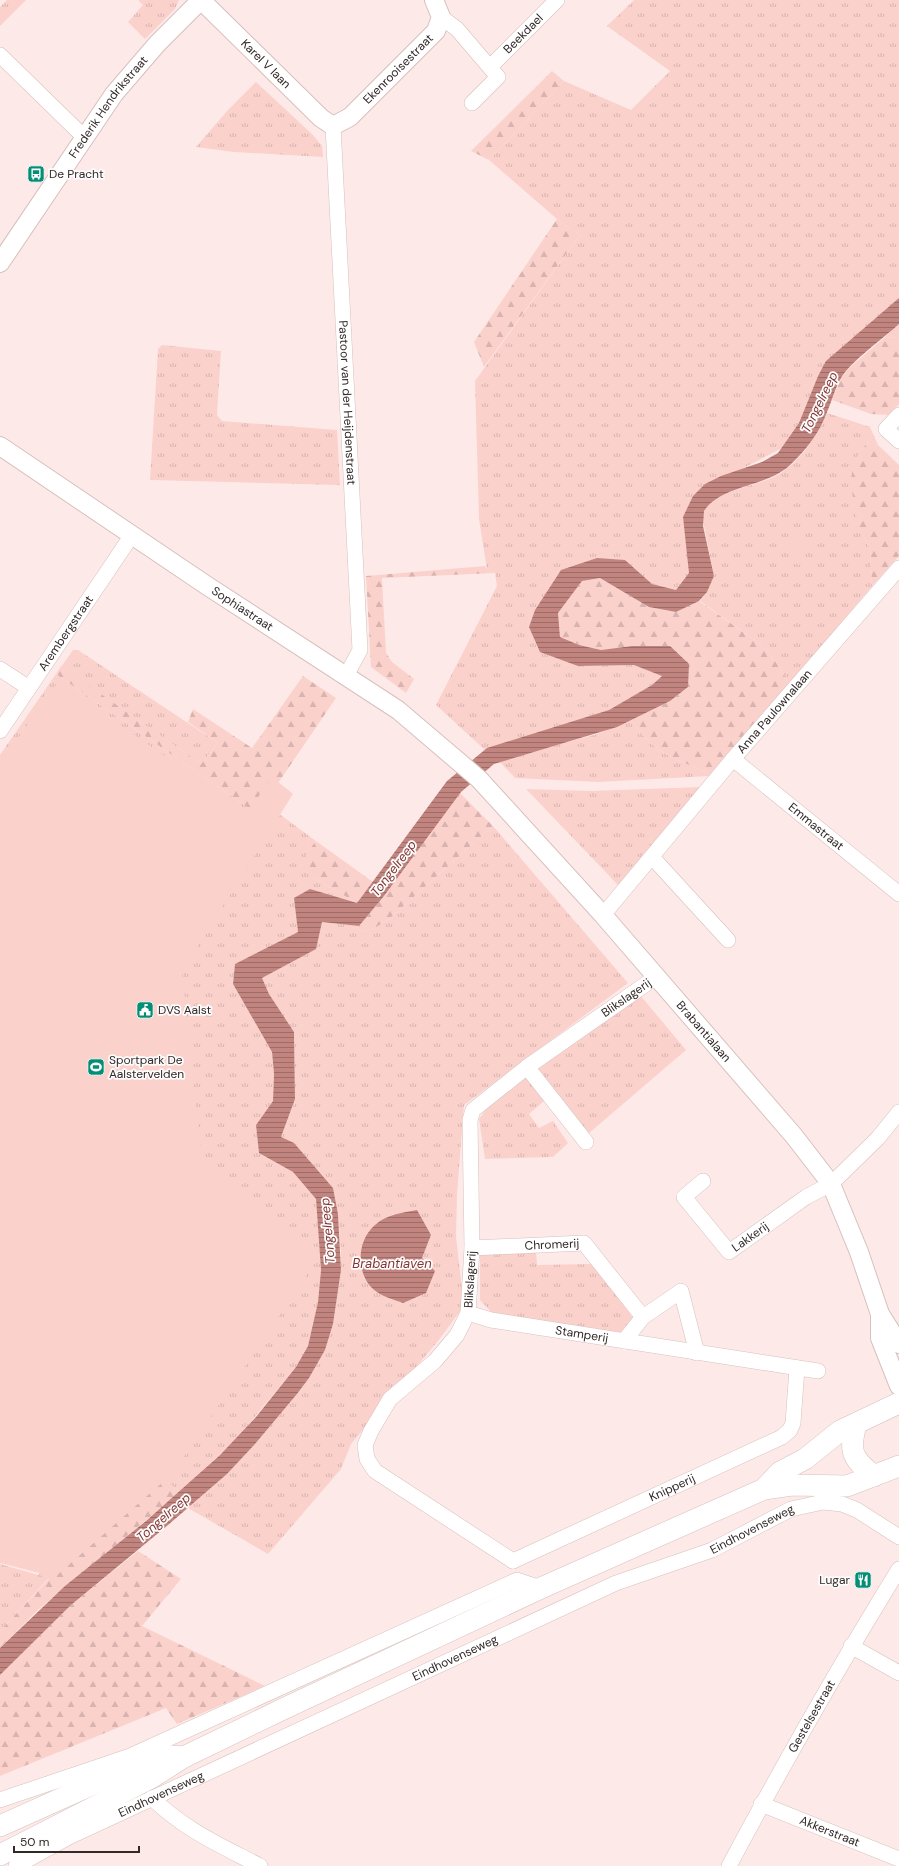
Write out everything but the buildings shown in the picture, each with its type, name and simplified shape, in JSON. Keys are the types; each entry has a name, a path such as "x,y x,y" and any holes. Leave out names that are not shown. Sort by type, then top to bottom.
{"main road":[{"name":"Eindhovenseweg","path":"764,1489 780,1472 805,1459 840,1431 856,1425 899,1404"},
{"path":"856,1425 851,1440 855,1458 874,1476"},
{"name":"Eindhovenseweg","path":"0,1855 151,1778 184,1757 541,1588 764,1489 792,1485 847,1486 899,1466"},
{"name":"Eindhovenseweg","path":"0,1826 158,1756 184,1757"}],"street":[{"name":"Karel V laan","path":"201,0 321,118 333,126"},
{"name":"Frederik Hendrikstraat","path":"0,264 114,94 136,67 201,0"},
{"path":"434,0 441,17 457,29 498,77 472,103"},
{"name":"Beekdael","path":"490,67 557,0"},
{"name":"Ekenrooisestraat","path":"333,126 350,117 369,99 436,31 441,17"},
{"path":"0,55 85,138"},
{"name":"Pastoor van der Heijdenstraat","path":"333,126 360,650 346,676"},
{"path":"899,415 886,428 899,441"},
{"name":"Sophiastraat","path":"0,446 132,535 398,710 457,759 479,780"},
{"name":"Arembergstraat","path":"0,731 132,535"},
{"name":"Anna Paulownalaan","path":"603,915 733,759 899,568"},
{"path":"0,669 29,688"},
{"name":"Emmastraat","path":"733,759 899,894"},
{"name":"Brabantialaan","path":"479,780 603,915 794,1136 831,1184 859,1252 880,1314 899,1344"},
{"path":"652,857 728,940"},
{"name":"Blikslagerij","path":"513,1561 375,1471 367,1459 365,1445 390,1399 435,1361 457,1335 468,1313 472,1248 470,1120 473,1110 527,1067 656,976"},
{"path":"527,1067 586,1142"},
{"path":"831,1184 878,1138 899,1112"},
{"name":"Lakkerij","path":"703,1181 684,1197 728,1252 806,1197 831,1184"},
{"name":"Chromerij","path":"472,1248 584,1243 643,1317"},
{"path":"624,1341 643,1317 681,1291 696,1353"},
{"name":"Stamperij","path":"468,1313 491,1320 818,1371"},
{"name":"Brabantialaan","path":"880,1314 880,1338 899,1386"},
{"name":"Knipperij","path":"513,1561 782,1437 790,1430 793,1423 797,1368"},
{"name":"Eindhovenseweg","path":"16,1866 69,1837 616,1583 712,1550 791,1509 823,1502 842,1504 857,1510 899,1537"},
{"path":"513,1561 517,1580"},
{"name":"Gestelsestraat","path":"729,1866 761,1804 852,1646 899,1569"},
{"path":"0,1800 130,1756 517,1580 541,1588"},
{"path":"852,1646 899,1673"},
{"path":"152,1798 166,1812 191,1830 260,1866"},
{"name":"Akkerstraat","path":"761,1804 899,1859"}],"green space":[{"path":"7,0 26,0 0,26 0,7"},
{"path":"138,0 179,0 175,9 145,39 128,22 143,5"},
{"path":"634,0 899,0 899,298 818,376 799,423 782,448 738,471 705,484 683,517 690,573 676,590 652,584 625,560 561,570 535,610 529,627 578,666 634,665 662,675 652,685 609,710 485,750 436,705 497,586 495,573 487,570 479,519 475,381 580,235 557,219 489,160 564,81 631,110 670,71 607,26"},
{"path":"552,71 564,81 489,160 471,151"},
{"path":"256,82 313,135 322,146 323,157 234,152 196,147 228,110"},
{"path":"557,219 580,235 484,367 474,342"},
{"path":"899,324 899,337 884,338"},
{"path":"899,337 899,404 888,415 871,414 832,400 841,378 849,368 884,338"},
{"path":"162,345 221,351 217,415 222,421 337,430 340,485 150,480 158,349"},
{"path":"827,413 870,427 874,436 859,452 860,529 870,549 872,586 789,684 778,665 763,646 700,601 707,592 714,576 702,516 707,507 714,500 735,490 778,475 794,463 813,439"},
{"path":"874,436 878,445 899,465 899,556 872,586 870,549 860,529 854,508 851,479 853,467 859,452"},
{"path":"796,535 810,540 800,565 787,560"},
{"path":"485,566 487,570 495,573 382,578 386,653 392,662 414,679 406,693 371,667 366,576"},
{"path":"600,578 649,607 676,612 699,601 763,646 778,665 789,684 711,774 676,759 657,748 631,720 670,701 688,687 632,646 601,650 579,645 560,637 558,613 582,581"},
{"path":"73,650 78,650 218,743 201,764 61,667"},
{"path":"61,666 201,764 218,743 188,722 193,709 252,748 303,676 336,698 257,814 56,674"},
{"name":"Sportpark De Aalstervelden","path":"56,674 257,814 278,813 316,841 307,852 314,878 357,903 294,898 298,932 235,964 233,984 272,1052 274,1074 273,1101 256,1125 259,1153 293,1172 316,1199 321,1270 318,1302 308,1346 296,1367 239,1436 180,1492 155,1474 0,1384 0,755"},
{"name":"Sportpark De Aalstervelden","path":"58,682 247,813 272,777 293,794 182,971 202,1164 322,1252 172,1474 55,1577 0,1563 0,763"},
{"path":"631,720 657,748 676,759 711,774 710,776 598,782 515,778 499,761 597,734"},
{"path":"701,787 618,885 526,789 592,791"},
{"path":"460,793 493,826 389,919 373,929 362,931 359,926 384,896"},
{"path":"493,826 628,983 464,1105 457,1194 456,1237 464,1306 438,1341 351,1444 341,1469 268,1554 188,1508 227,1474 255,1444 309,1378 325,1350 333,1324 341,1270 338,1214 333,1188 281,1137 295,1099 294,1032 269,994 262,978 315,949 322,922 359,926 362,931 373,929 389,919","holes":["393,1214 431,1235 422,1258 375,1225"]},
{"path":"316,841 373,882 357,903 314,878 305,859 307,852"},
{"path":"640,995 686,1050 588,1134 536,1070"},
{"path":"526,1077 544,1101 529,1114 539,1128 553,1121 568,1143 553,1157 485,1159 479,1119 491,1102"},
{"path":"536,1252 537,1265 592,1264 633,1318 618,1335 493,1314 480,1300 480,1254"},
{"path":"85,1430 155,1474 180,1492 39,1609 0,1648 0,1631 49,1579 39,1575"},
{"path":"138,1551 181,1579 142,1626 265,1686 177,1724 166,1708 0,1776 0,1675 71,1605"},
{"path":"0,1564 49,1578 0,1631"}],"water":[{"name":"Tongelreep","path":"899,298 899,324 845,372 837,386 824,420 801,454 789,466 779,473 721,496 712,502 704,511 703,526 714,576 707,592 699,601 676,612 649,607 600,578 582,581 558,613 560,637 579,645 601,650 632,646 670,646 689,664 688,687 670,701 617,727 494,764 461,792 384,896 359,926 322,922 316,949 262,978 269,994 294,1032 295,1099 281,1137 294,1143 333,1188 338,1214 341,1270 333,1324 325,1350 309,1378 297,1394 255,1444 227,1474 71,1605 0,1675 0,1648 65,1586 146,1521 220,1455 256,1417 296,1367 308,1346 318,1302 321,1270 316,1199 293,1172 259,1153 256,1125 273,1101 274,1074 272,1052 233,984 235,964 298,932 294,898 310,889 357,903 447,781 487,748 609,710 652,685 662,676 634,665 578,666 540,652 529,627 535,610 561,570 597,558 625,560 652,584 676,590 689,573 683,517 693,496 705,484 721,476 762,462 778,453 799,423 818,376 826,361"},
{"name":"Brabantiaven","path":"417,1210 431,1235 422,1258 435,1271 426,1293 403,1303 377,1292 370,1286 362,1269 361,1250 368,1232 380,1221 395,1214"}],"place":[{"name":"De Pracht","path":"36,174"},
{"name":"DVS Aalst","path":"145,1010"},
{"name":"Sportpark De Aalstervelden","path":"96,1067"},
{"name":"Lugar","path":"863,1580"}]}
